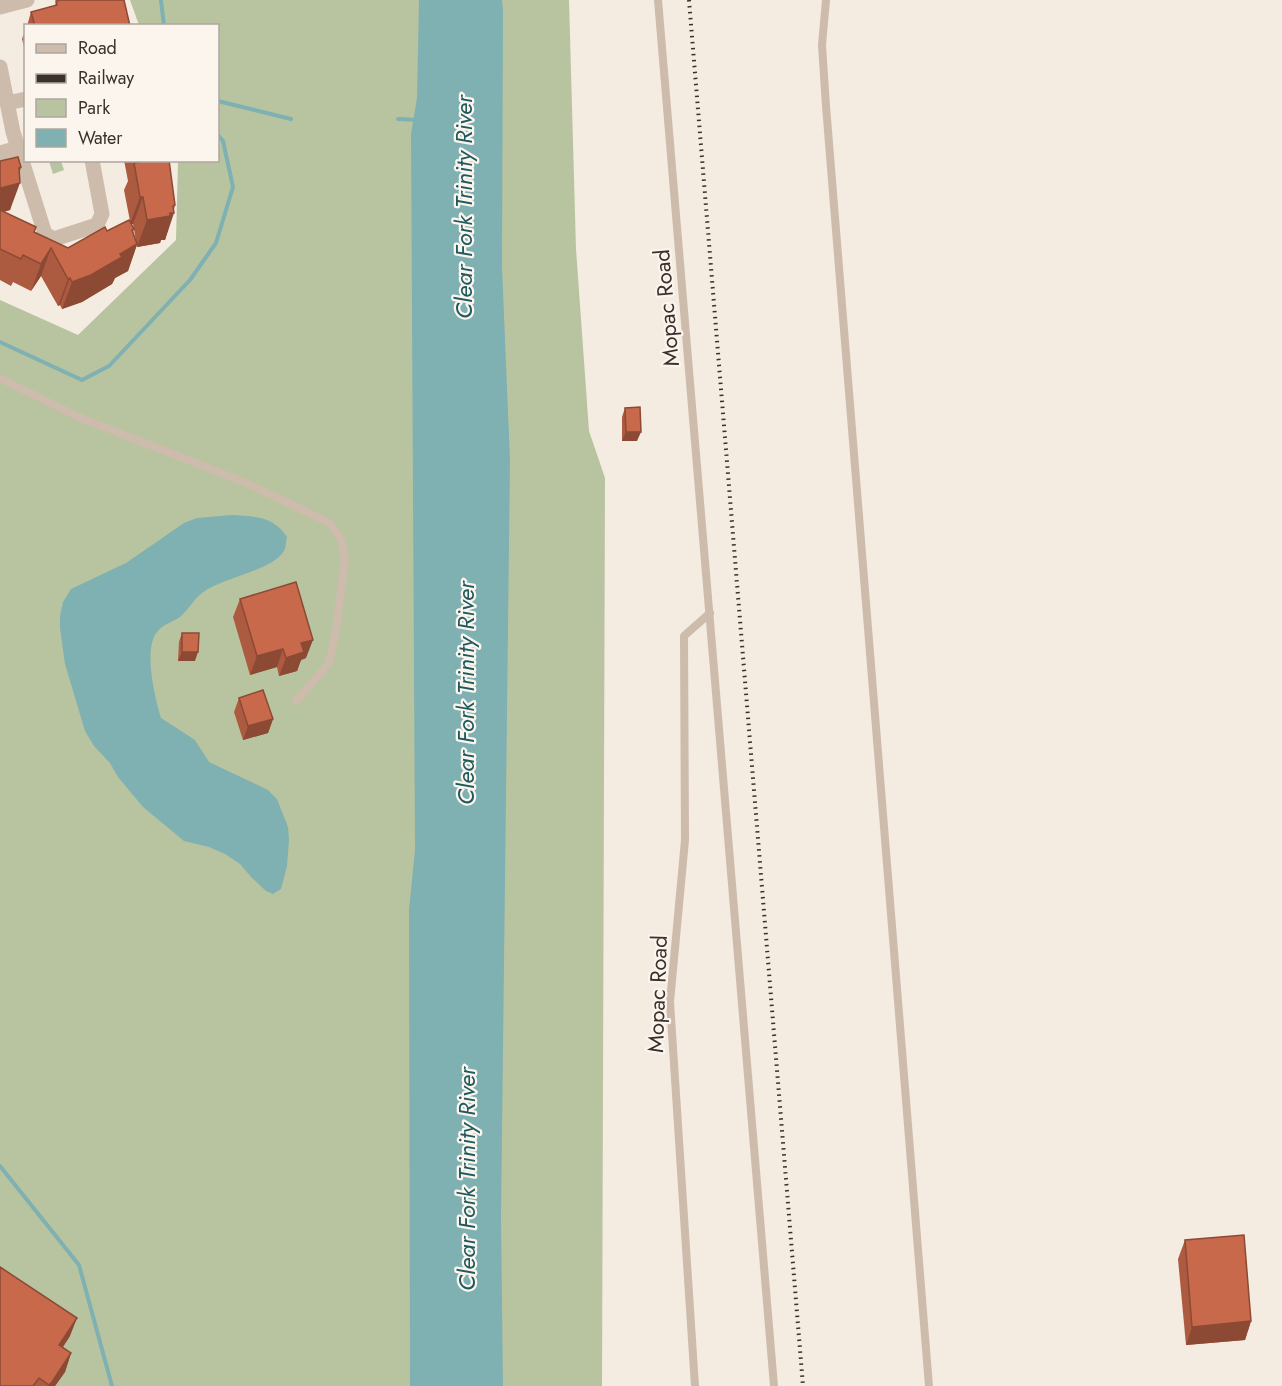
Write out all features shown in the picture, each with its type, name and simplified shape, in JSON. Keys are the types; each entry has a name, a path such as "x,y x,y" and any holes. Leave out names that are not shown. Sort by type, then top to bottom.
{"street":[{"path":"0,7 27,0"},
{"path":"0,67 4,94 18,148 45,234 54,239 97,225 102,214 92,162"},
{"path":"4,94 24,99"},
{"path":"0,153 18,148"}],"lane":[{"name":"Mopac Road","path":"658,0 774,1386"},
{"path":"826,0 822,45 826,106 929,1386"},
{"path":"0,378 76,416 244,482 330,523 341,539 345,559 336,631 328,663 296,701"},
{"name":"Mopac Road","path":"695,1386 670,1002 685,840 684,636 710,613"}],"green space":[{"path":"130,0 569,0 576,249 589,431 605,478 602,1386 0,1386 0,300 78,335 176,240 178,162 219,162 219,24 139,24"},
{"path":"49,162 61,162 64,170 53,174"}],"water":[{"name":"Clear Fork Trinity River","path":"419,0 502,0 503,9 502,267 510,460 501,1218 503,1386 410,1386 409,910 415,850 411,134 417,98"},
{"path":"231,515 262,518 276,525 287,537 284,551 269,564 211,587 199,595 180,617 159,629 151,650 152,674 161,718 195,740 209,762 268,790 277,799 288,827 289,840 287,866 281,889 273,894 266,891 240,864 225,854 209,847 184,841 143,807 118,777 85,731 65,664 60,628 63,602 71,589 126,563 184,523 197,518"}],"building":[{"path":"124,0 130,24 34,24 31,12 57,5 56,1"},
{"path":"18,157 21,167 19,168 20,183 1,188 2,192 0,192 0,161"},
{"path":"169,162 175,205 173,206 174,213 170,213 170,216 147,220 134,163"},
{"path":"0,210 36,227 34,232 68,248 105,227 107,231 129,220 134,229 132,230 137,244 120,254 122,257 91,275 72,282 70,278 68,279 51,248 41,264 23,255 21,259 0,249"},
{"path":"640,407 641,432 626,432 625,408"},
{"path":"296,582 313,640 301,643 304,652 286,658 283,649 257,656 240,599"},
{"path":"182,633 199,633 198,652 182,652"},
{"path":"263,690 273,719 248,726 239,698"},
{"path":"1244,1235 1251,1321 1192,1327 1185,1240"},
{"path":"0,1267 77,1318 59,1345 71,1353 49,1385 39,1378 33,1386 0,1386"}],"waterway":[{"path":"161,0 164,24"},
{"path":"219,101 291,119"},
{"path":"398,119 418,120"},
{"path":"0,342 82,380 109,366 190,280 216,243 233,187 223,141 219,136"},
{"path":"0,1166 79,1265 112,1386"}],"railway":[{"path":"689,0 803,1386"}]}
